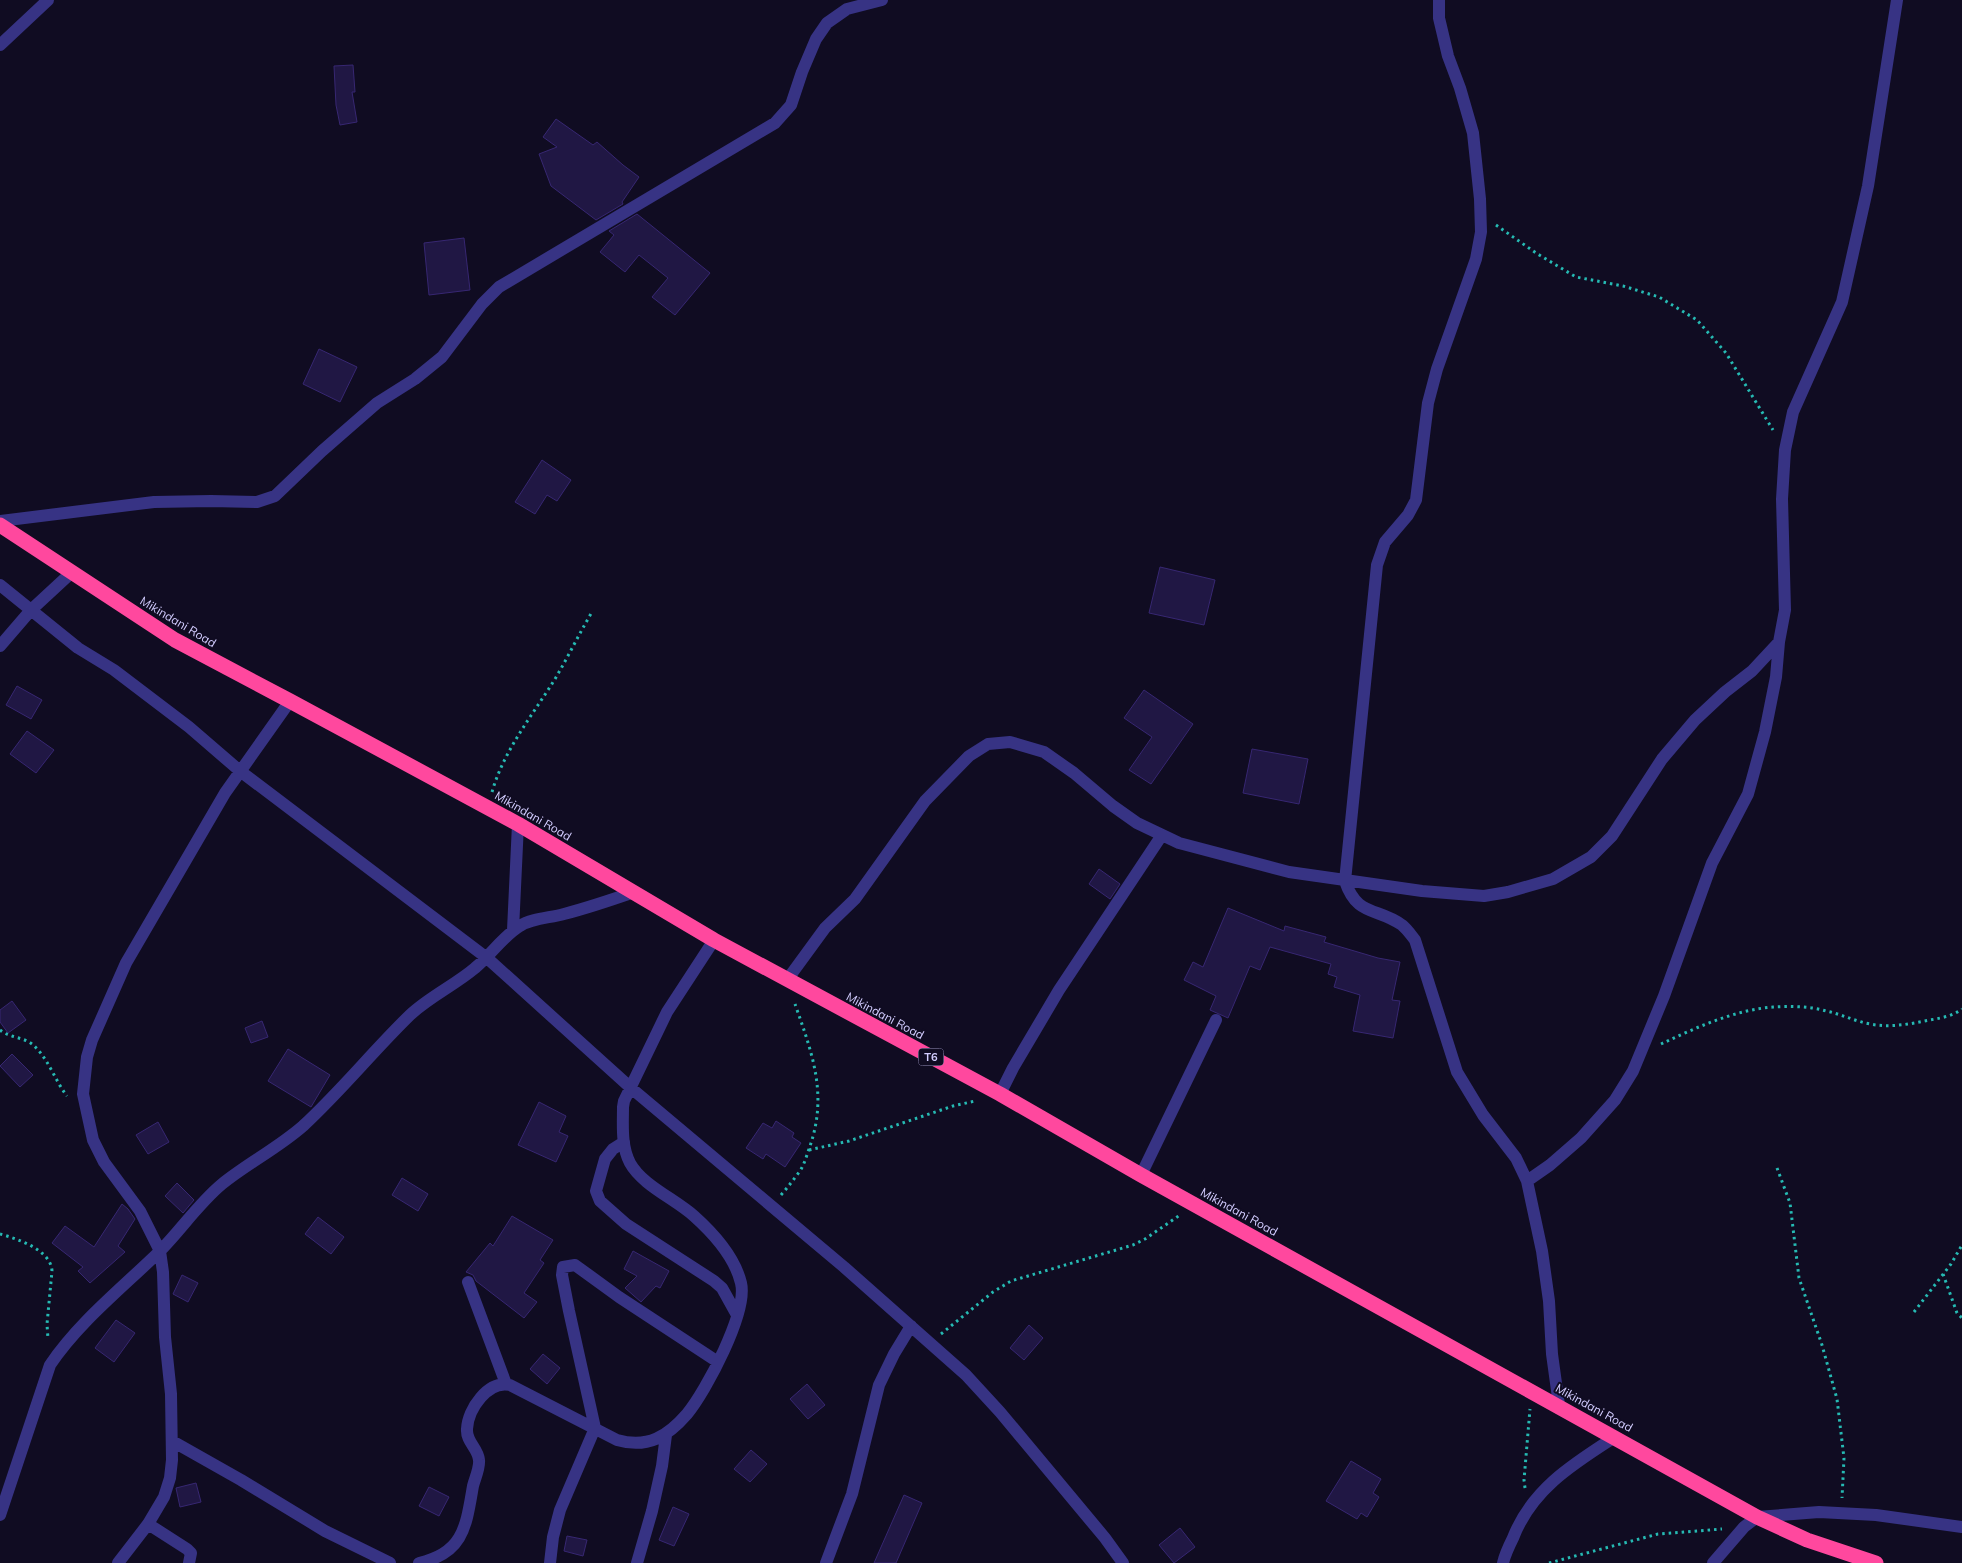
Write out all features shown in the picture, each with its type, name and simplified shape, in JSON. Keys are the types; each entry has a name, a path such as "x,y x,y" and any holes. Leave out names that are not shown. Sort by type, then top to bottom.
{"highway":[{"name":"Mikindani Road","path":"0,525 174,640 518,824 714,940 1000,1094 1141,1175 1615,1436 1757,1517 1807,1540 1876,1563"}],"street":[{"path":"0,45 48,0"},
{"path":"0,521 145,503 256,502 275,496 322,451 377,403 415,378 442,357 482,304 499,287 775,123 791,105 813,47 821,30 827,23 847,9 882,0"},
{"path":"1439,0 1441,28 1472,133 1477,162 1481,232 1476,259 1437,369 1428,403 1416,500 1408,515 1385,542 1377,565 1345,881 1348,891 1361,906 1401,924 1415,940 1457,1072 1483,1115 1516,1158 1527,1182 1542,1251 1559,1405"},
{"path":"1527,1182 1566,1152 1599,1119 1633,1071 1664,996 1712,862 1748,794 1767,723 1776,677 1779,642 1785,610 1782,499 1785,450 1793,412 1842,302 1868,186 1897,0"},
{"path":"0,646 32,610 71,573"},
{"path":"0,585 78,648 114,670 188,727 240,771 487,958 631,1088 772,1208 824,1249 966,1374 1105,1538 1123,1563"},
{"path":"787,980 825,928 855,899 925,801 970,756 988,744 1010,742 1044,752 1074,773 1113,806 1137,823 1180,843 1252,864 1345,881 1475,896 1508,892 1553,879 1591,857 1612,836 1662,760 1695,720 1724,692 1752,671 1779,642"},
{"path":"118,1563 148,1524 164,1497 170,1478 172,1441 171,1394 165,1337 164,1272 160,1251 137,1205 104,1162 93,1140 83,1094 87,1057 92,1040 126,963 153,920 202,830 240,771 290,701"},
{"path":"513,930 518,824"},
{"path":"1000,1094 1013,1068 1059,990 1162,835"},
{"path":"0,1515 50,1365 59,1351 75,1333 160,1251 205,1199 222,1184 279,1146 302,1126 327,1103 411,1014 487,958 513,930 528,923 634,892"},
{"path":"419,1563 449,1551 462,1535 479,1462 468,1436 467,1426 483,1394 493,1386 506,1384 517,1387 625,1442 647,1442 666,1435 677,1426 694,1406 718,1362 742,1304 741,1284 729,1258 710,1232 693,1215 638,1174 629,1162 624,1142 623,1107 667,1012 714,940"},
{"path":"1141,1175 1216,1020"},
{"path":"624,1142 613,1149 605,1159 596,1191 600,1201 626,1224 714,1281 722,1288 737,1315"},
{"path":"550,1563 553,1537 560,1510 595,1428 562,1275 564,1266 575,1265 646,1315 718,1362"},
{"path":"468,1282 506,1384"},
{"path":"826,1563 852,1494 879,1385 894,1354 912,1326"},
{"path":"637,1563 660,1475 666,1435"},
{"path":"1504,1563 1516,1528 1527,1508 1547,1485 1570,1466 1615,1436"},
{"path":"172,1441 325,1531 390,1563"},
{"path":"1713,1563 1744,1528 1757,1517 1819,1512 1876,1514 1962,1527"},
{"path":"148,1524 187,1549 191,1556 189,1563"}],"path":[{"path":"1480,214 1536,253 1576,277 1623,286 1659,297 1697,320 1726,353 1785,450"},
{"path":"487,807 496,778 507,754 554,679 592,612"},
{"path":"772,1208 801,1170 814,1134 818,1108 818,1083 814,1058 787,980"},
{"path":"1640,1054 1697,1028 1750,1011 1772,1007 1798,1006 1825,1010 1870,1024 1895,1026 1944,1017 1962,1009"},
{"path":"0,1030 32,1044 41,1054 66,1096 86,1114"},
{"path":"809,1150 849,1141 953,1106 1000,1094"},
{"path":"1777,1168 1790,1203 1799,1278 1822,1345 1837,1399 1844,1458 1842,1513"},
{"path":"930,1344 978,1303 1003,1285 1139,1242 1195,1205"},
{"path":"0,1234 38,1250 51,1263 52,1271 47,1324 50,1365"},
{"path":"1914,1312 1962,1245"},
{"path":"1943,1274 1957,1313 1962,1318"},
{"path":"1527,1508 1524,1480 1532,1391"},
{"path":"1549,1563 1658,1534 1744,1528"}],"building":[{"path":"353,65 355,92 352,92 357,122 340,125 336,105 334,66"},
{"path":"556,119 593,145 597,142 639,177 622,202 623,204 596,220 551,186 539,154 557,147 543,137"},
{"path":"637,214 710,273 675,315 652,297 668,278 639,255 625,272 600,252 614,235 609,231"},
{"path":"464,238 470,290 429,295 424,243"},
{"path":"319,349 357,367 340,402 303,384"},
{"path":"542,460 571,480 557,501 547,495 535,514 515,502"},
{"path":"1160,567 1215,580 1204,625 1149,613"},
{"path":"17,686 42,700 31,719 6,705"},
{"path":"1144,690 1193,724 1151,784 1129,770 1152,737 1124,718"},
{"path":"27,731 54,750 36,773 10,754"},
{"path":"1252,749 1308,759 1299,804 1243,793"},
{"path":"1099,869 1120,884 1110,899 1089,884"},
{"path":"1228,908 1284,931 1285,926 1326,937 1324,942 1378,958 1400,962 1392,1000 1400,1001 1393,1038 1353,1031 1360,995 1334,987 1337,977 1328,974 1331,964 1270,947 1260,970 1250,966 1228,1018 1210,1010 1216,996 1184,980 1193,962 1203,967"},
{"path":"12,1001 26,1020 8,1033 0,1022 0,1010"},
{"path":"262,1021 268,1037 251,1043 245,1028"},
{"path":"288,1049 330,1075 311,1107 268,1081"},
{"path":"12,1054 33,1075 20,1087 0,1066"},
{"path":"539,1102 566,1116 559,1132 568,1136 556,1162 518,1145"},
{"path":"776,1121 794,1133 792,1137 801,1143 785,1167 766,1154 763,1159 746,1148 763,1123 772,1128"},
{"path":"158,1122 169,1142 148,1154 136,1135"},
{"path":"402,1178 428,1194 418,1211 392,1195"},
{"path":"177,1183 194,1200 183,1213 165,1196"},
{"path":"122,1204 135,1219 118,1246 125,1252 90,1283 78,1271 83,1267 52,1243 65,1226 94,1247"},
{"path":"512,1216 553,1240 540,1260 544,1263 524,1293 537,1302 524,1318 476,1281 473,1275 466,1272 490,1243 493,1246"},
{"path":"318,1217 344,1237 331,1254 305,1234"},
{"path":"633,1251 669,1271 660,1288 656,1286 641,1302 625,1288 637,1276 624,1269"},
{"path":"182,1275 198,1283 188,1302 173,1294"},
{"path":"116,1320 135,1333 114,1362 95,1348"},
{"path":"1029,1325 1043,1338 1024,1360 1010,1348"},
{"path":"543,1354 560,1368 547,1384 530,1369"},
{"path":"807,1384 825,1405 808,1419 790,1399"},
{"path":"751,1450 767,1464 750,1482 734,1469"},
{"path":"1351,1461 1381,1479 1373,1493 1379,1497 1367,1517 1361,1513 1357,1519 1326,1501"},
{"path":"196,1483 201,1502 180,1507 176,1488"},
{"path":"429,1487 449,1497 439,1516 419,1506"},
{"path":"904,1495 922,1503 896,1563 874,1563"},
{"path":"673,1507 689,1514 674,1546 659,1540"},
{"path":"1180,1528 1195,1547 1174,1563 1159,1545"},
{"path":"567,1536 587,1540 583,1556 564,1551"}]}
